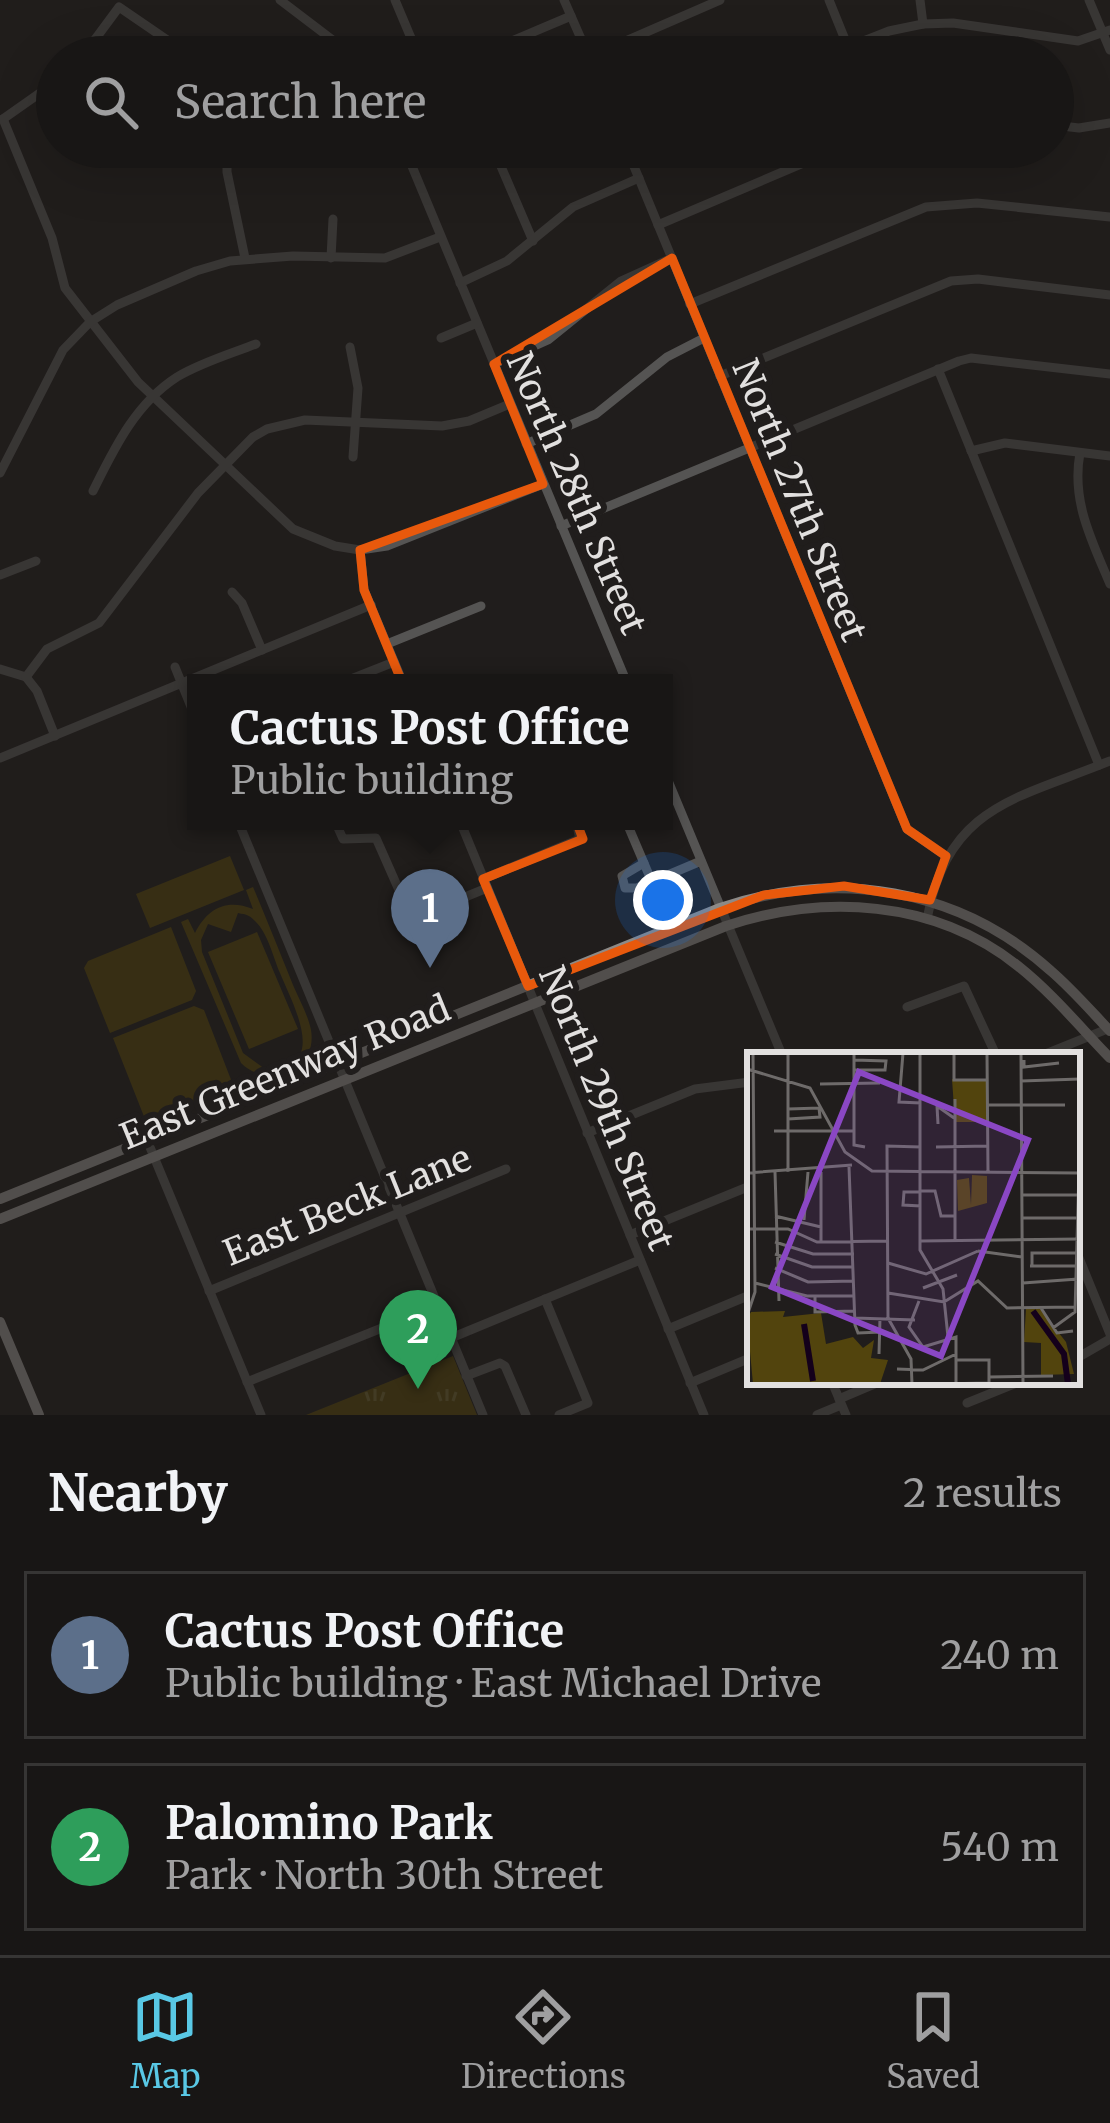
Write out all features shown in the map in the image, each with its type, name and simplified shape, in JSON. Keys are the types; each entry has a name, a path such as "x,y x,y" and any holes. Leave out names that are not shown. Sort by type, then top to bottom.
{"main road":[{"name":"East Greenway Road","path":"0,1199 720,908 764,895 827,887 875,889 930,900 984,923 1028,952 1109,1029"},
{"path":"827,887 828,906"},
{"name":"East Greenway Road","path":"0,1219 726,926 794,908 874,907 927,919 976,939 1016,964 1110,1058"},
{"path":"650,936 655,954"},
{"path":"1016,964 1028,952"},
{"path":"62,1174 69,1191"},
{"path":"0,1322 39,1415"}],"street":[{"path":"280,0 328,36"},
{"path":"395,0 410,36"},
{"path":"564,0 580,36"},
{"path":"637,36 720,0"},
{"path":"829,0 844,36"},
{"path":"920,0 923,24"},
{"path":"1089,0 1110,50"},
{"path":"98,36 119,7 161,36"},
{"path":"524,36 571,16"},
{"path":"876,36 923,24 953,23 1043,36"},
{"path":"1074,40 1106,32"},
{"path":"36,96 2,120 52,238 62,282 154,398 293,529 324,544 360,550 407,540 543,484"},
{"path":"1074,127 1110,123"},
{"path":"227,168 245,258"},
{"name":"North 28th Street","path":"412,168 623,674"},
{"path":"503,168 532,241"},
{"name":"North 27th Street","path":"635,168 907,829 946,856"},
{"path":"658,225 792,168"},
{"path":"460,283 494,269 573,208 639,178"},
{"path":"690,304 926,207 977,202 1110,217"},
{"path":"331,258 333,218"},
{"path":"0,473 56,360 90,322 117,305 196,271 245,258 385,258 440,237"},
{"path":"494,364 548,340 621,281 672,258"},
{"path":"720,376 951,281 978,279 1110,295"},
{"name":"North 28th Street","path":"441,338 476,323"},
{"path":"526,444 596,414 667,357 704,338"},
{"path":"93,491 128,424 154,398 182,374 256,344"},
{"path":"350,347 358,388 353,458"},
{"path":"561,526 971,358 1110,374"},
{"path":"927,919 946,856 985,813 1104,763 938,369"},
{"path":"26,676 47,649 99,623 152,559 190,502 253,437 277,425 305,420 442,427 510,404"},
{"path":"971,451 1005,443 1110,456"},
{"path":"1079,453 1079,506 1110,584"},
{"path":"360,550 362,580 399,674"},
{"path":"0,575 36,561"},
{"path":"232,592 242,603 262,650"},
{"path":"206,674 371,605"},
{"path":"387,644 481,606"},
{"path":"364,674 394,662"},
{"path":"175,667 187,696"},
{"path":"0,669 26,676 56,736"},
{"path":"0,758 187,682"},
{"path":"673,793 781,1052"},
{"path":"242,830 482,1415"},
{"path":"339,830 343,839 376,838 410,915 419,916 580,838 578,830"},
{"name":"North 29th Street","path":"464,830 704,1415"},
{"path":"630,830 652,882"},
{"path":"644,863 626,872 622,882 629,889 701,861"},
{"path":"739,950 737,932 742,920"},
{"path":"907,1007 964,986 995,1052"},
{"path":"1050,1052 1109,1029"},
{"path":"587,1132 695,1089 747,1082"},
{"path":"147,1140 261,1415"},
{"name":"East Beck Lane","path":"209,1291 506,1169"},
{"path":"630,1234 747,1187"},
{"path":"451,1338 640,1260"},
{"path":"1080,1261 1110,1337 1080,1356"},
{"path":"668,1329 747,1296"},
{"path":"544,1300 588,1403 559,1415"},
{"path":"247,1382 437,1306"},
{"path":"690,1383 747,1359"},
{"path":"466,1376 500,1363 505,1366 526,1415"},
{"path":"818,1415 874,1385"},
{"path":"967,1403 1012,1385"}],"highlighted area":[{"path":"672,258 907,829 946,856 930,900 844,886 764,895 528,986 483,879 583,839 552,759 450,799 364,590 360,550 543,484 494,364"}],"green space":[{"path":"230,856 244,890 150,928 136,894"},
{"path":"253,887 311,1030 307,1057 289,1072 277,1075 252,1071 241,1063 181,922 188,919 195,933 218,908 253,909 246,890","holes":["238,913 260,926 298,1018 302,1048 297,1059 285,1067 265,1069 243,1053 202,952 208,924 231,932"]},
{"path":"171,927 196,991 192,1000 110,1033 84,968 88,961"},
{"path":"257,932 298,1029 249,1049 208,952"},
{"path":"194,1006 204,1010 235,1090 154,1123 145,1119 113,1038"},
{"path":"453,1356 477,1415 306,1415"}],"place":[{"name":"Cactus Post Office","path":"430,968"},
{"name":"Palomino Park","path":"418,1389"}]}
